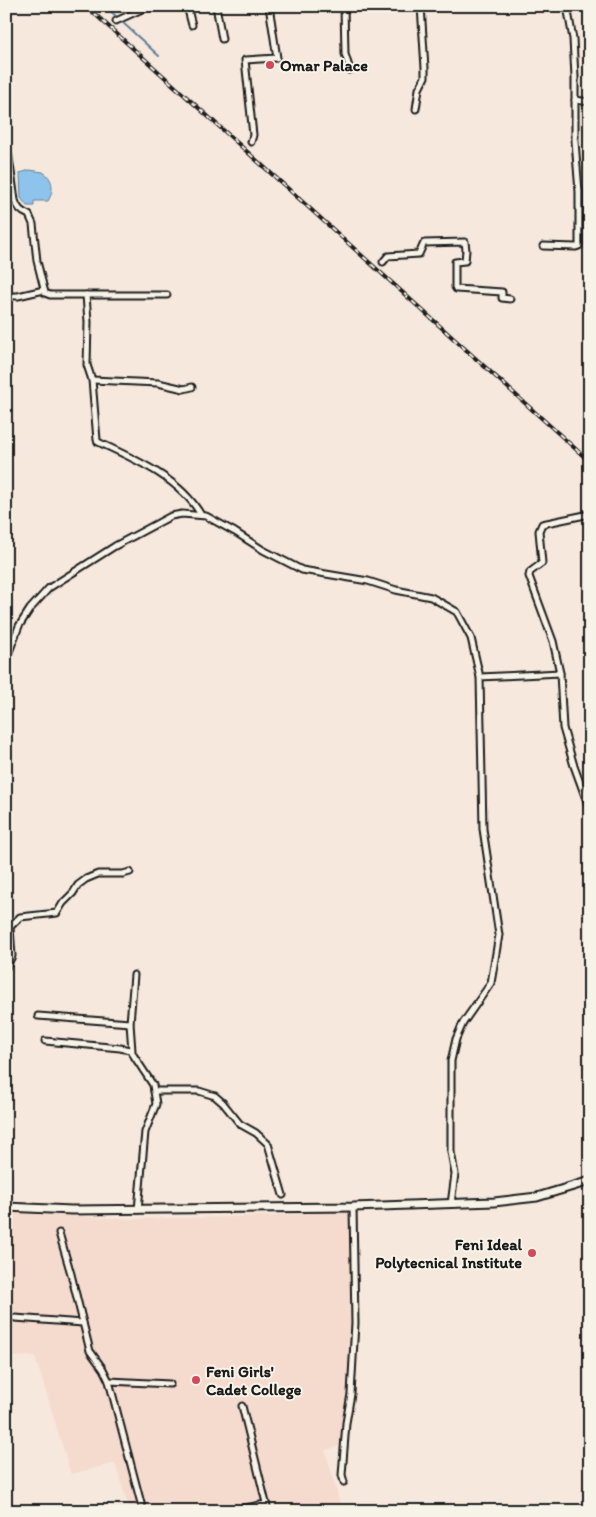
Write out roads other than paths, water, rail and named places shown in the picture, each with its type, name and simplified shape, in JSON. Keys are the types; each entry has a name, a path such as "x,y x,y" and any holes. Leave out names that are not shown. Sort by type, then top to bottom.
{"main road":[{"path":"6,1208 138,1210 451,1204 537,1197 590,1181"}],"street":[{"path":"116,21 149,6"},
{"path":"187,6 192,26"},
{"path":"216,6 222,39"},
{"path":"251,142 253,135 245,60 277,58 269,6"},
{"path":"344,6 345,54 350,70"},
{"path":"416,109 419,89 425,77 421,6"},
{"path":"543,246 579,246 579,192 575,141 572,39 567,6"},
{"path":"575,100 590,102"},
{"path":"6,138 15,200 22,212 29,215 33,224 37,261 45,292 50,296 167,295"},
{"path":"383,262 388,256 419,254 424,243 465,242 465,261 455,262 455,288 502,292 502,298 510,299"},
{"path":"6,296 18,296 44,290"},
{"path":"86,295 88,322 87,364 92,380 98,442 142,462 165,478 195,503 201,515"},
{"path":"92,380 158,383 184,389 192,387"},
{"path":"6,660 19,626 30,609 49,588 114,546 171,516 182,514 201,515 302,570 368,581 396,590 431,597 457,612 471,638 480,677 482,820 499,935 491,983 463,1023 456,1039 451,1061 451,1152 455,1174 451,1204"},
{"path":"590,514 542,524 539,531 542,563 530,572 529,576 552,641 560,673 564,728 574,766 590,810"},
{"path":"480,677 560,673"},
{"path":"6,968 12,956 10,927 20,917 57,913 63,902 86,879 98,874 123,874 130,872"},
{"path":"134,975 130,1023 132,1052 147,1075 154,1091 156,1104 145,1132 138,1210"},
{"path":"38,1016 130,1023"},
{"path":"45,1041 120,1048 132,1052"},
{"path":"154,1091 199,1091 215,1096 240,1124 256,1133 268,1144 283,1195"},
{"path":"344,1482 342,1474 346,1422 351,1394 354,1323 353,1207"},
{"path":"60,1233 90,1351 109,1381 143,1511"},
{"path":"15,1318 83,1323"},
{"path":"109,1381 170,1384"},
{"path":"242,1406 268,1511"},
{"path":"229,1511 266,1504"}],"water":[{"path":"30,170 43,172 47,175 52,185 48,201 34,201 34,206 27,206 21,198 20,173"}],"waterway":[{"path":"105,6 118,18"},
{"path":"121,21 159,56"}],"railway":[{"path":"86,6 590,462"}],"place":[{"name":"Omar Palace","path":"270,65"},
{"name":"Feni Ideal Polytecnical Institute","path":"532,1253"},
{"name":"Feni Girls' Cadet College","path":"196,1380"}]}
